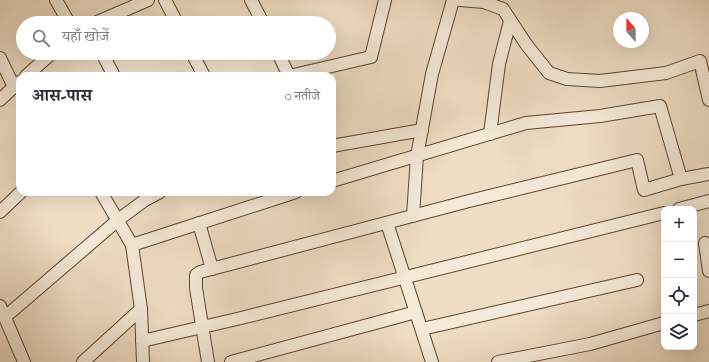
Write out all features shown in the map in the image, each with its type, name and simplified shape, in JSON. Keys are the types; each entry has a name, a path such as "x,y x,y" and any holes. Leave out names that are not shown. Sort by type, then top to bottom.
{"street":[{"path":"56,0 65,16"},
{"path":"111,16 148,0"},
{"path":"165,0 173,16"},
{"path":"251,0 259,16"},
{"path":"306,72 372,57 385,0"},
{"path":"413,216 417,156 432,74 453,0"},
{"path":"460,0 485,1 503,9 526,44 549,73 567,79 600,81 666,73 700,61 709,100"},
{"path":"490,134 499,64 510,21"},
{"path":"0,58 16,82"},
{"path":"31,72 44,60"},
{"path":"106,60 112,72"},
{"path":"196,60 202,72"},
{"path":"281,60 287,72"},
{"path":"0,100 16,85"},
{"path":"336,180 526,124 600,116 660,106 680,180"},
{"path":"336,145 422,130"},
{"path":"208,362 201,328 195,279 196,275 200,272 469,201 637,160 644,190 709,174"},
{"path":"0,212 17,196"},
{"path":"103,196 132,245 141,308 143,362"},
{"path":"5,317 118,220 152,196"},
{"path":"132,245 283,196"},
{"path":"690,206 709,201"},
{"path":"142,341 405,278 661,214"},
{"path":"199,223 212,269"},
{"path":"387,223 432,362"},
{"path":"705,243 709,271"},
{"path":"422,329 637,280"},
{"path":"0,306 24,362"},
{"path":"83,362 141,308"},
{"path":"697,314 709,311"},
{"path":"231,362 416,312"},
{"path":"498,362 590,344 661,324"}]}
